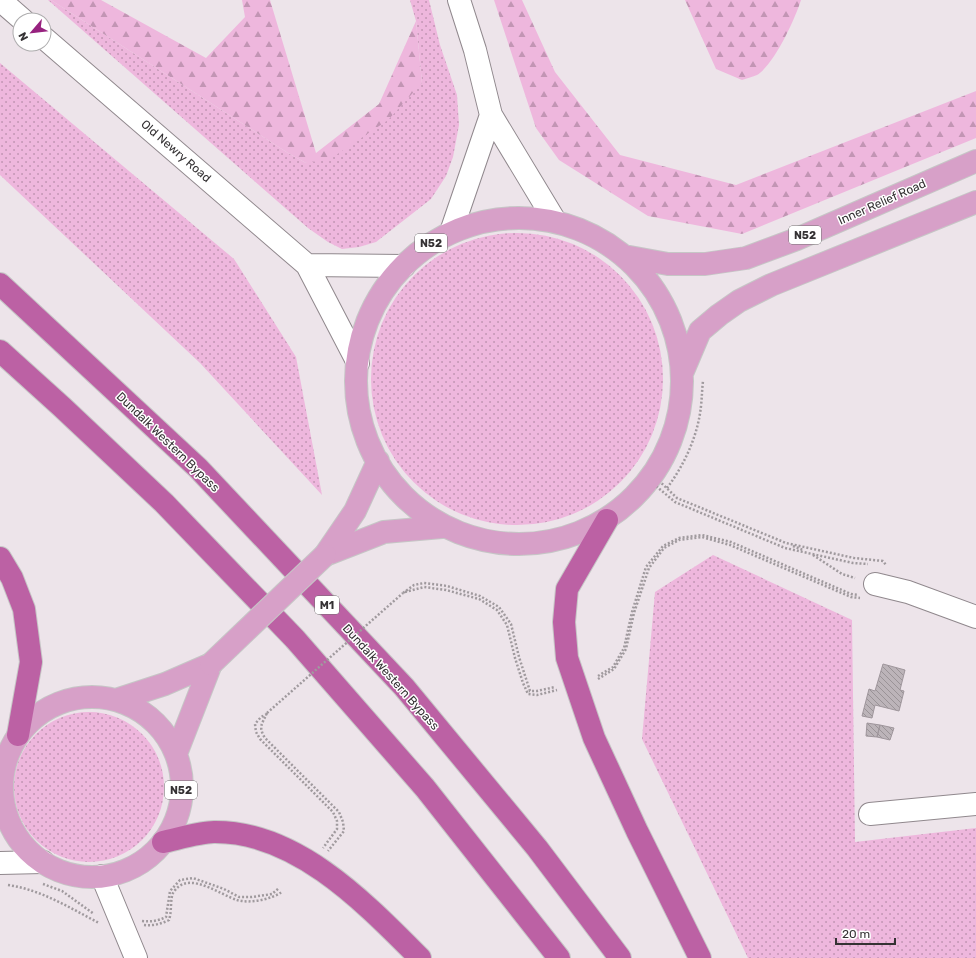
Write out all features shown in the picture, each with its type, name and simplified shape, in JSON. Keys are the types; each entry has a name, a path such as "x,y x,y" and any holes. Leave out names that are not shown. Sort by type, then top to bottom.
{"highway":[{"name":"Dundalk Western Bypass","path":"0,284 198,468 404,687 537,848 620,958"},
{"path":"0,351 68,412 164,503 295,640 425,788 559,958"},
{"path":"607,520 567,589 564,622 567,658 594,738 637,831 700,958"},
{"path":"0,558 12,578 24,610 31,662 18,735"},
{"path":"163,842 213,832 250,835 286,848 335,878 380,918 420,958"}],"main road":[{"path":"0,0 14,12"},
{"path":"459,0 475,50 491,114 555,221"},
{"name":"Old Newry Road","path":"52,45 307,265 358,363"},
{"path":"451,232 491,114"},
{"name":"Inner Relief Road","path":"624,256 668,264 705,264 746,258 797,239 976,161"},
{"name":"N52","path":"693,374 659,297 624,256 596,237 555,221 508,217 451,232 424,247 389,280 370,312 359,342 355,391 366,441 397,492 442,527 486,542 520,546 557,541 607,520 656,481 675,432 693,374 700,331 719,315 739,301 771,285 976,202"},
{"path":"307,265 404,266"},
{"name":"N52","path":"116,700 165,684 211,664 325,555 355,511 378,461"},
{"name":"N52","path":"325,555 384,532 442,527"},
{"path":"881,575 908,592 976,617"},
{"name":"N52","path":"176,754 211,664"},
{"name":"N52","path":"97,696 134,706 156,723 167,737 176,754 182,777 181,801 177,817 163,842 148,858 127,870 102,876 86,877 54,869 40,872 15,833 1,801 2,779 6,759 18,735 31,720 47,708 62,701 97,696"},
{"path":"870,814 976,804"},
{"path":"0,863 40,872"},
{"path":"102,876 115,923 136,958"}],"path":[{"path":"656,481 673,480 694,437 702,405 693,374"},
{"path":"656,481 678,498 810,554 842,574 881,575"},
{"path":"656,481 675,502 785,548 854,563 881,575 908,592"},
{"path":"598,677 614,669 626,649 634,613 648,568 664,548 679,540 702,537 730,544 802,577 851,597 862,598 876,594 883,561 854,558 786,544"},
{"path":"321,850 337,830 337,821 334,812 260,739 256,732 255,724 261,717 414,585 424,583 447,586 480,596 499,607 511,624 519,657 530,690 537,691 556,686"},
{"path":"403,593 424,587 446,590 479,599 497,610 507,625 517,664 528,694 537,695 557,690"},
{"path":"267,713 261,726 261,732 265,738 339,812 343,822 344,831 332,847 324,854"},
{"path":"40,872 67,895 97,916 115,923 149,922 166,917 170,890 180,880 193,878 224,889 239,897 272,894 279,888"},
{"path":"5,885 28,889 62,904 115,923 150,926 169,920 174,892 182,884 192,882 238,900 252,901 274,897 282,892"}],"green space":[{"path":"48,0 51,0 288,153 306,163 422,83 416,21 410,0 429,0 440,45 457,95 459,125 453,157 446,176 431,199 376,242 359,247 342,249 328,242 308,228"},
{"path":"51,0 101,0 206,58 245,17 242,0 270,0 316,153 379,104 416,21 422,83 388,120 330,159 306,163 288,153"},
{"path":"494,0 522,0 555,72 620,155 736,185 976,91 976,138 742,234 648,216 559,160 536,128"},
{"path":"685,0 801,0 783,41 770,62 764,70 757,75 742,80 716,69"},
{"path":"0,63 234,259 296,357 322,495 200,363 0,175"},
{"path":"517,233 559,239 586,250 610,266 630,286 646,310 657,337 663,379 657,421 646,448 630,472 610,492 586,508 559,519 517,525 475,519 448,508 424,492 404,472 388,448 377,421 371,379 377,337 388,310 404,286 424,266 448,250 475,239"},
{"path":"713,555 852,620 855,842 976,828 976,958 748,958 642,739 655,592"},
{"path":"82,712 96,712 111,715 124,721 137,729 147,739 161,765 164,787 163,802 158,816 147,835 137,845 111,859 96,862 82,862 67,859 54,853 41,845 31,835 17,809 14,794 14,780 17,765 23,752 31,739 41,729 67,715"}],"building":[{"path":"883,664 905,670 900,690 904,691 899,711 875,705 872,718 862,716 869,689 875,691"},
{"path":"867,723 880,725 877,737 866,736"},
{"path":"880,725 894,728 890,740 877,737"}]}
